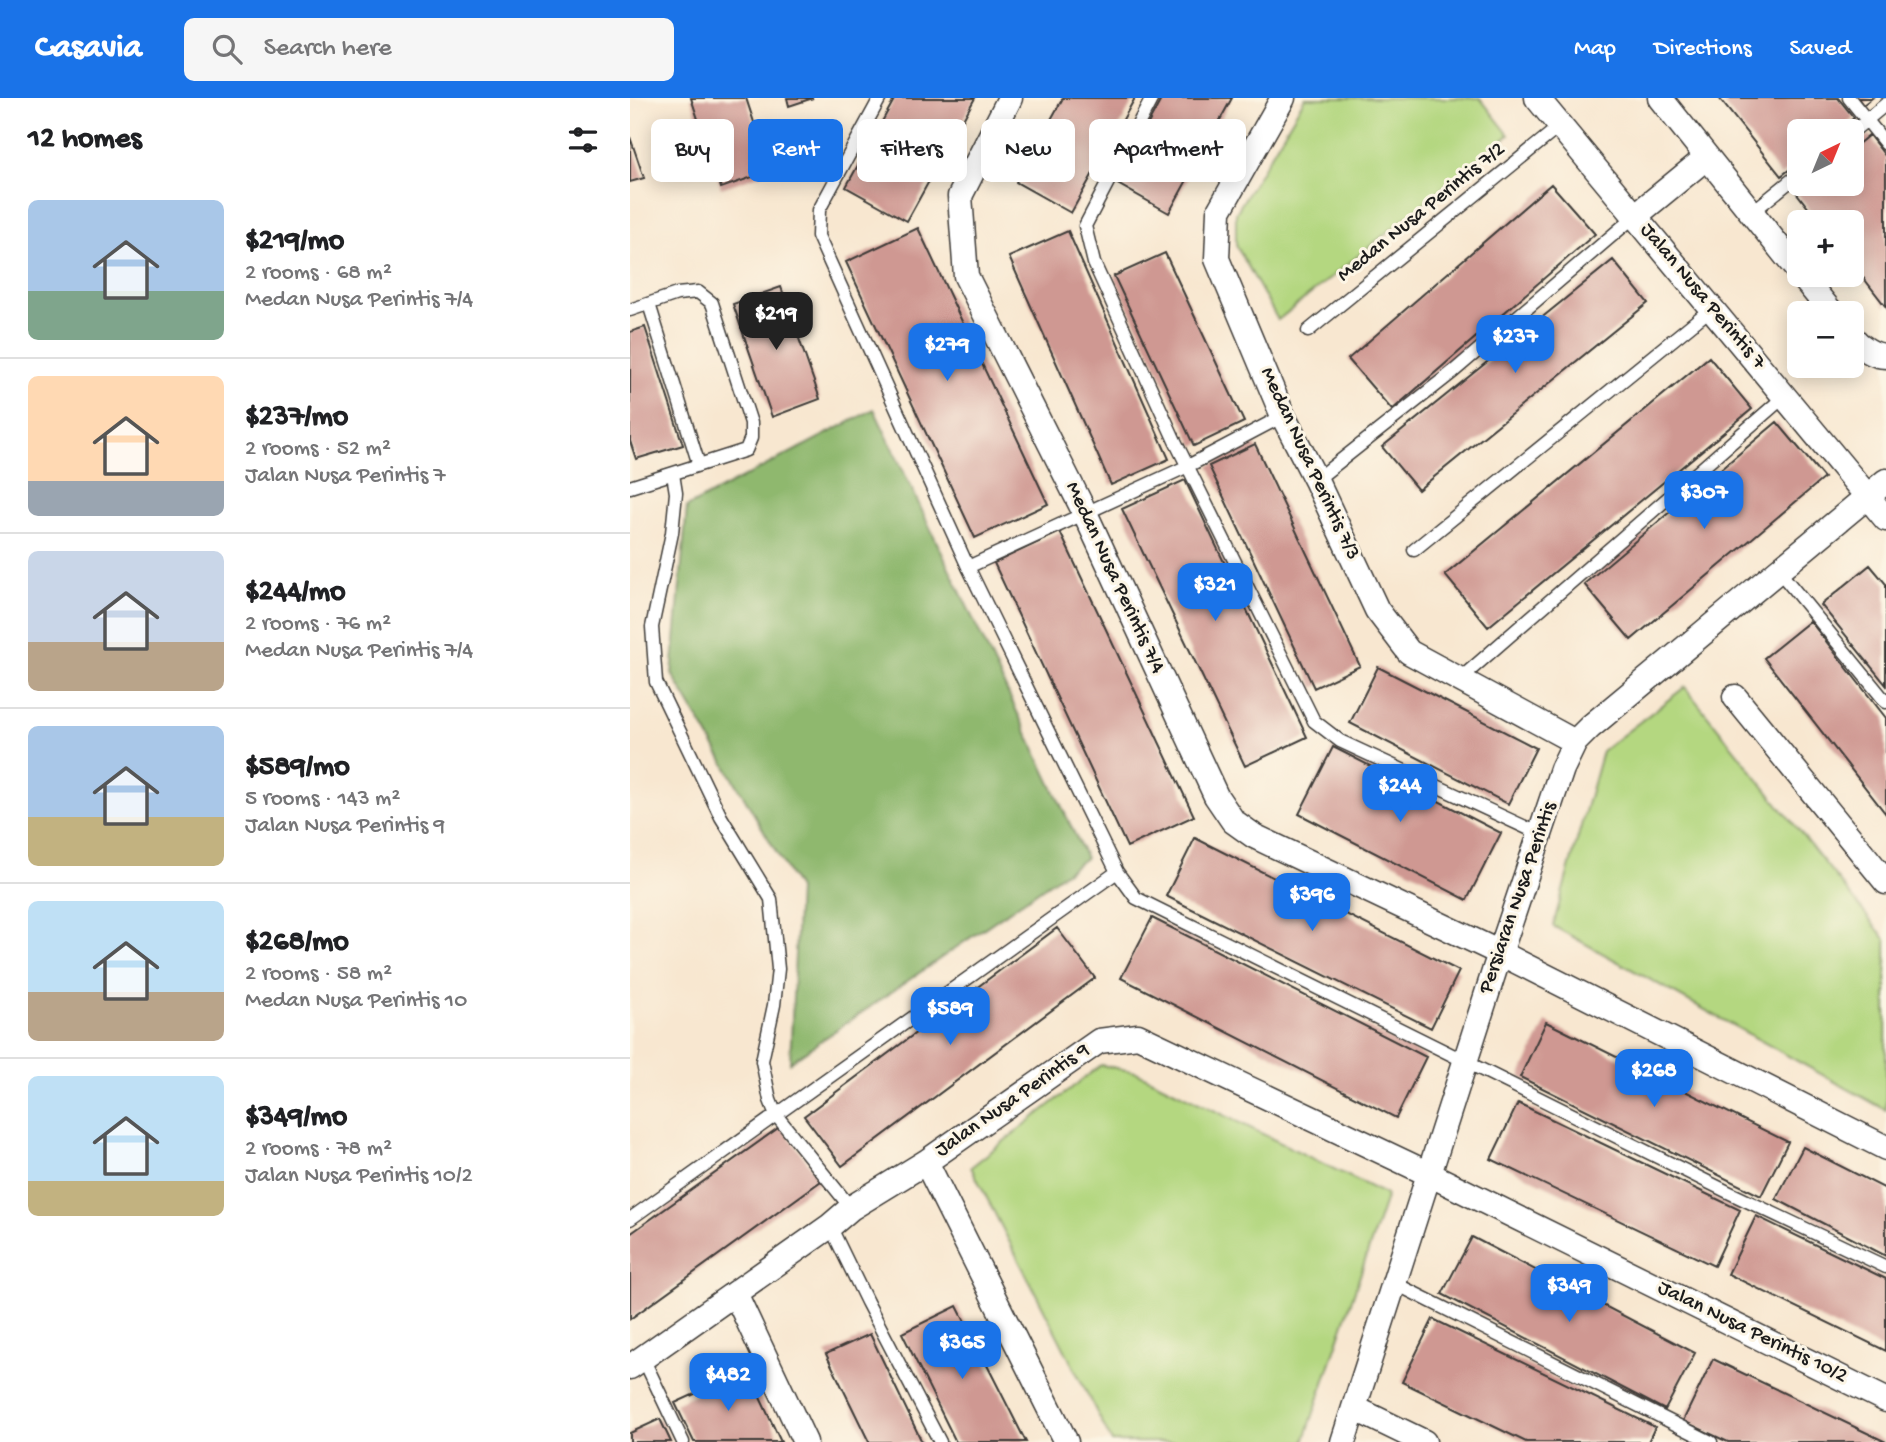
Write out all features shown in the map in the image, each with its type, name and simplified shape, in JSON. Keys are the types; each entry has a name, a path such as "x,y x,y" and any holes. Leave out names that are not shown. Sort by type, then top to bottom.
{"street":[{"name":"Medan Nusa Perintis 7/4","path":"1010,98 960,196 966,276 1085,513 1216,796 1233,821 1254,836 1500,953 1886,1148"},
{"name":"Medan Nusa Perintis 7/3","path":"1283,98 1219,211 1217,259 1283,416 1317,480 1377,610 1409,652 1575,742"},
{"name":"Jalan Nusa Perintis 7","path":"1537,98 1785,396 1877,489 1886,519"},
{"path":"1660,98 1787,258"},
{"path":"1635,216 1707,157"},
{"path":"1811,287 1822,301"},
{"path":"1864,348 1883,356"},
{"name":"Persiaran Nusa Perintis","path":"1343,1442 1500,953 1562,769 1575,742 1600,718 1877,489"},
{"path":"1735,697 1886,882"},
{"name":"Jalan Nusa Perintis 9","path":"636,1362 830,1226 851,1208 926,1162 1099,1041 1138,1036 1429,1174"},
{"path":"926,1162 1066,1442"},
{"name":"Jalan Nusa Perintis 10/2","path":"1429,1174 1886,1400"},
{"path":"735,1293 805,1442"},
{"path":"1354,1408 1424,1442"}],"lane":[{"path":"880,98 819,210 818,236 968,567 1117,872 1136,898 1716,1186 1886,1267"},
{"path":"1152,98 1086,226 1094,263 1188,466 1314,721 1340,741 1540,834"},
{"path":"1849,98 1886,145"},
{"path":"1864,122 1886,104"},
{"name":"Medan Nusa Perintis 7/2","path":"1308,331 1560,126"},
{"path":"1751,213 1787,184"},
{"path":"1317,480 1454,371 1635,216"},
{"path":"630,310 677,294 698,292 712,303 751,423 751,438 746,450 630,487"},
{"path":"649,304 699,465"},
{"path":"1414,550 1712,308"},
{"path":"1460,680 1785,396"},
{"path":"968,567 1188,466 1283,416"},
{"path":"673,474 676,493 673,533 652,627 656,682 720,817 771,899 778,969 774,1005 762,1061 769,1100 776,1115 851,1208"},
{"path":"1778,570 1886,702"},
{"path":"630,1219 1117,872"},
{"path":"830,1226 940,1442"},
{"path":"1394,1283 1711,1442"},
{"path":"636,1362 683,1442"}],"green space":[{"path":"1305,98 1480,98 1509,135 1278,320 1236,245 1236,213"},
{"path":"874,409 1086,858 790,1062 798,889 672,674 687,507"},
{"path":"1685,687 1886,940 1886,1110 1553,926 1602,751"},
{"path":"1101,1065 1136,1072 1387,1195 1304,1442 1112,1442 971,1167"}],"building":[{"path":"691,98 746,98 753,119 748,119 748,179 721,188 719,182 734,182 734,119 698,119"},
{"path":"787,98 813,98 789,106"},
{"path":"895,98 975,98 963,119 883,119"},
{"path":"1063,98 1135,98 1123,119 1089,119 1089,181 1071,213 1016,182 1075,182 1075,119 1051,119"},
{"path":"1162,98 1232,98 1220,119 1151,119"},
{"path":"1719,98 1838,98 1854,118 1787,119 1787,171 1781,176"},
{"path":"1858,98 1872,98 1863,105"},
{"path":"1869,135 1886,157 1886,307 1864,279 1864,210 1810,210 1799,196 1864,196 1864,139"},
{"path":"630,137 644,178 630,182"},
{"path":"857,167 857,182 929,182 907,221 846,187"},
{"path":"1117,182 1186,182 1169,213"},
{"path":"1551,184 1595,234 1392,410 1348,359"},
{"path":"918,228 1048,504 975,538 846,262"},
{"path":"1068,231 1169,459 1111,485 1009,257"},
{"path":"1165,253 1244,422 1194,446 1114,276"},
{"path":"1613,260 1648,303 1418,490 1382,447"},
{"path":"781,287 820,399 772,417 733,304"},
{"path":"645,327 683,445 636,459 630,441 630,332"},
{"path":"1709,357 1752,409 1488,627 1445,575"},
{"path":"1777,422 1824,478 1631,640 1584,584"},
{"path":"1255,444 1360,666 1314,688 1209,466"},
{"path":"1185,480 1307,737 1245,766 1122,509"},
{"path":"1060,532 1194,816 1127,847 994,563"},
{"path":"1870,565 1886,584 1886,685 1821,605"},
{"path":"1810,621 1886,718 1886,814 1764,658"},
{"path":"1378,667 1536,748 1508,804 1350,723"},
{"path":"1333,747 1501,833 1467,900 1299,814"},
{"path":"1195,838 1459,971 1431,1028 1166,896"},
{"path":"1152,918 1426,1057 1396,1118 1121,978"},
{"path":"1057,928 1095,978 842,1166 804,1116"},
{"path":"1546,1022 1788,1142 1761,1196 1520,1077"},
{"path":"1518,1103 1740,1210 1714,1266 1491,1159"},
{"path":"781,1126 821,1181 630,1319 630,1234"},
{"path":"1803,1147 1886,1189 1886,1256 1776,1199"},
{"path":"1756,1216 1886,1279 1886,1351 1728,1274"},
{"path":"1472,1237 1695,1353 1665,1410 1442,1294"},
{"path":"957,1306 1026,1442 956,1442 902,1333"},
{"path":"1433,1319 1655,1427 1648,1442 1526,1442 1402,1382"},
{"path":"870,1334 922,1442 869,1442 826,1354"},
{"path":"1713,1359 1886,1442 1728,1442 1683,1421"},
{"path":"747,1370 781,1442 694,1442 675,1403"},
{"path":"660,1419 671,1442 630,1442 630,1433"}]}
